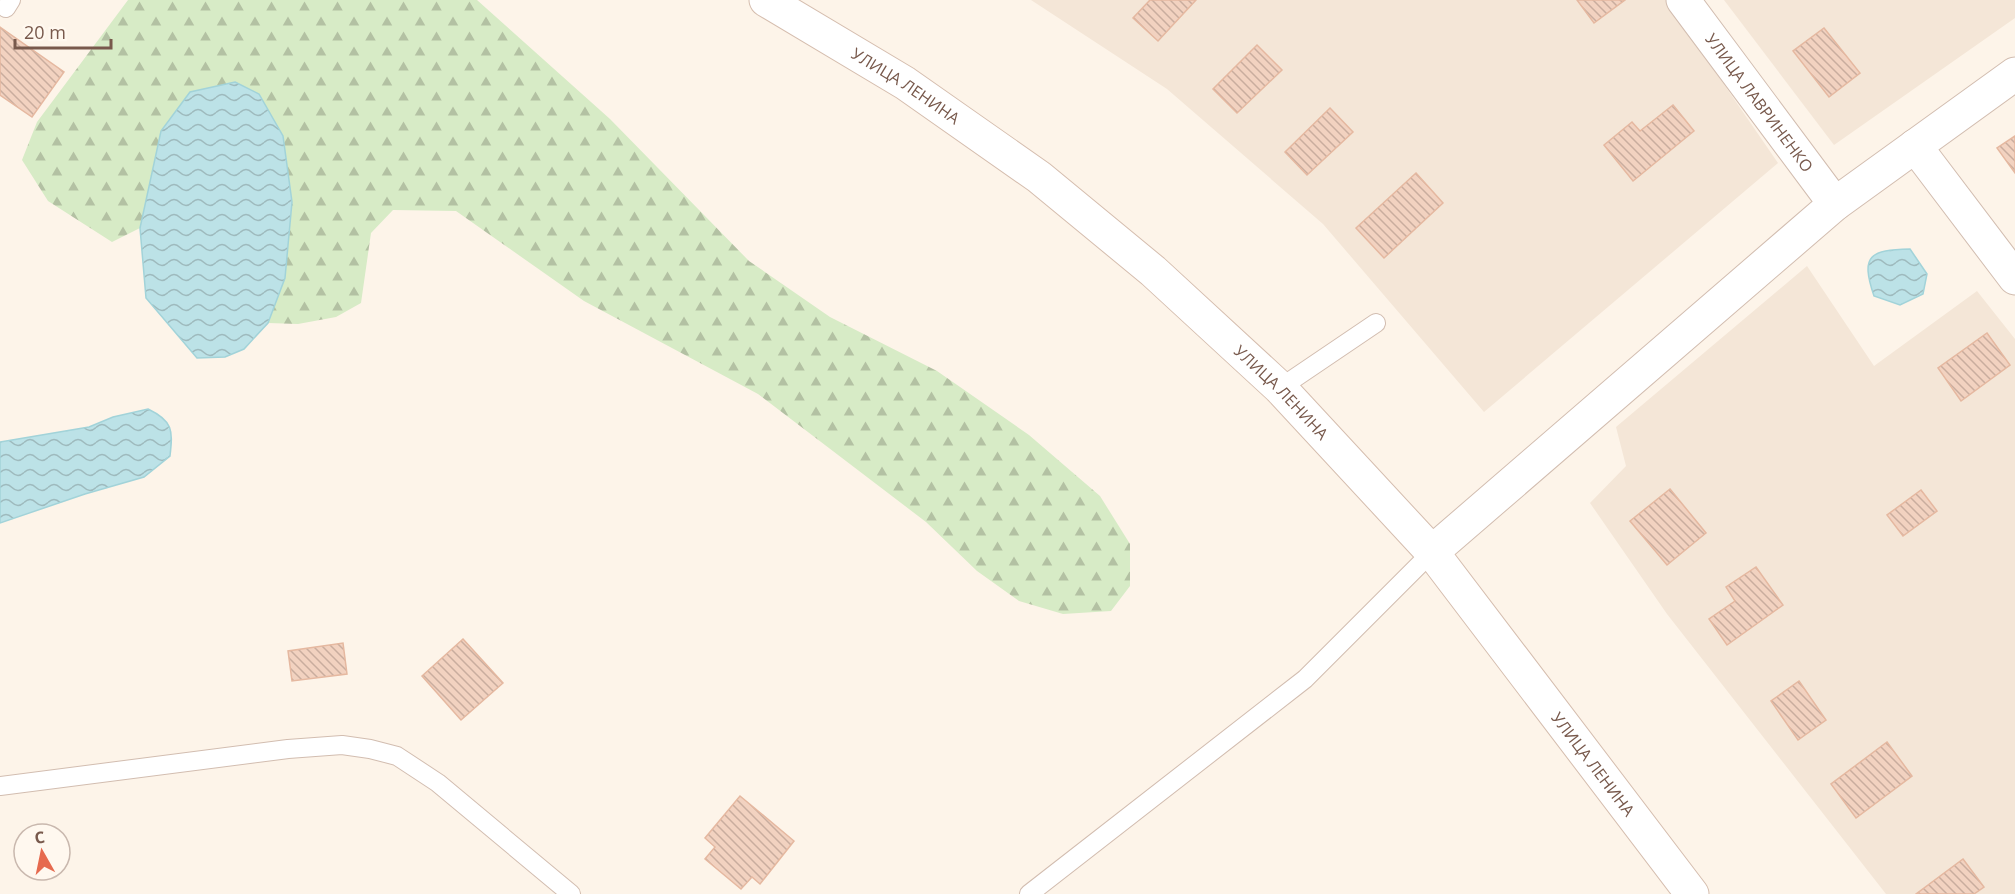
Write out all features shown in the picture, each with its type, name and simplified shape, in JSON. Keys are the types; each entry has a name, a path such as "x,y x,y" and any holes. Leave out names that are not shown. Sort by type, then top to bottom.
{"main road":[{"name":"УЛИЦА ЛЕНИНА","path":"766,0 905,83 1039,177 1153,272 1280,388 1432,552 1692,894"},
{"name":"УЛИЦА ЛАВРИНЕНКО","path":"1683,0 1835,204"},
{"path":"1432,552 1835,204 2015,74"},
{"path":"1915,146 2015,278"}],"lane":[{"path":"1280,388 1376,323"},
{"path":"1029,894 1305,678 1432,552"},
{"path":"0,786 288,749 342,745 370,749 397,756 438,783 571,894"}],"shaded area":[{"path":"1031,0 1666,0 1778,163 1484,412 1323,224 1167,89"},
{"path":"1724,0 2015,0 2015,18 1834,145"},
{"path":"1807,266 1874,366 1977,291 2015,339 2015,894 1886,894 1667,614 1590,503 1626,466 1616,427"}],"green space":[{"path":"128,0 477,0 610,119 749,261 830,317 937,371 1029,435 1100,496 1130,544 1130,586 1111,611 1063,614 1019,601 977,571 926,522 758,394 584,301 456,211 393,210 371,233 361,303 336,317 298,324 268,323 285,278 292,202 283,136 161,131 140,228 112,242 48,201 22,160 37,122"}],"water":[{"path":"235,82 259,94 283,136 292,202 285,278 268,323 244,349 225,357 197,358 146,298 140,228 161,131 190,92"},
{"path":"1910,249 1927,274 1923,294 1900,305 1874,296 1868,272 1872,258 1886,251"},
{"path":"148,409 167,422 171,433 171,447 170,456 144,477 0,523 0,442 89,427 113,417"}],"building":[{"path":"1150,0 1196,0 1158,41 1133,18"},
{"path":"1577,0 1625,0 1594,23"},
{"path":"0,27 64,72 32,117 0,95"},
{"path":"1824,28 1860,73 1829,97 1793,51"},
{"path":"1257,45 1282,70 1237,113 1213,89"},
{"path":"1673,105 1694,131 1633,181 1604,145 1632,122 1640,131"},
{"path":"1330,108 1353,132 1307,175 1285,152"},
{"path":"2015,136 2015,173 1997,148"},
{"path":"1416,173 1443,203 1384,258 1356,228"},
{"path":"1987,333 2010,365 1961,401 1938,368"},
{"path":"1670,489 1706,533 1667,565 1630,521"},
{"path":"1921,490 1937,511 1903,536 1887,515"},
{"path":"1756,567 1783,605 1727,645 1709,619 1735,601 1726,587"},
{"path":"463,639 503,683 461,720 422,676"},
{"path":"343,643 347,674 292,681 288,651"},
{"path":"1799,681 1826,720 1798,740 1771,701"},
{"path":"1887,742 1912,776 1856,818 1831,784"},
{"path":"740,796 794,841 760,884 752,877 741,889 705,859 715,847 705,838"},
{"path":"1963,859 1984,887 1974,894 1916,894"}]}
